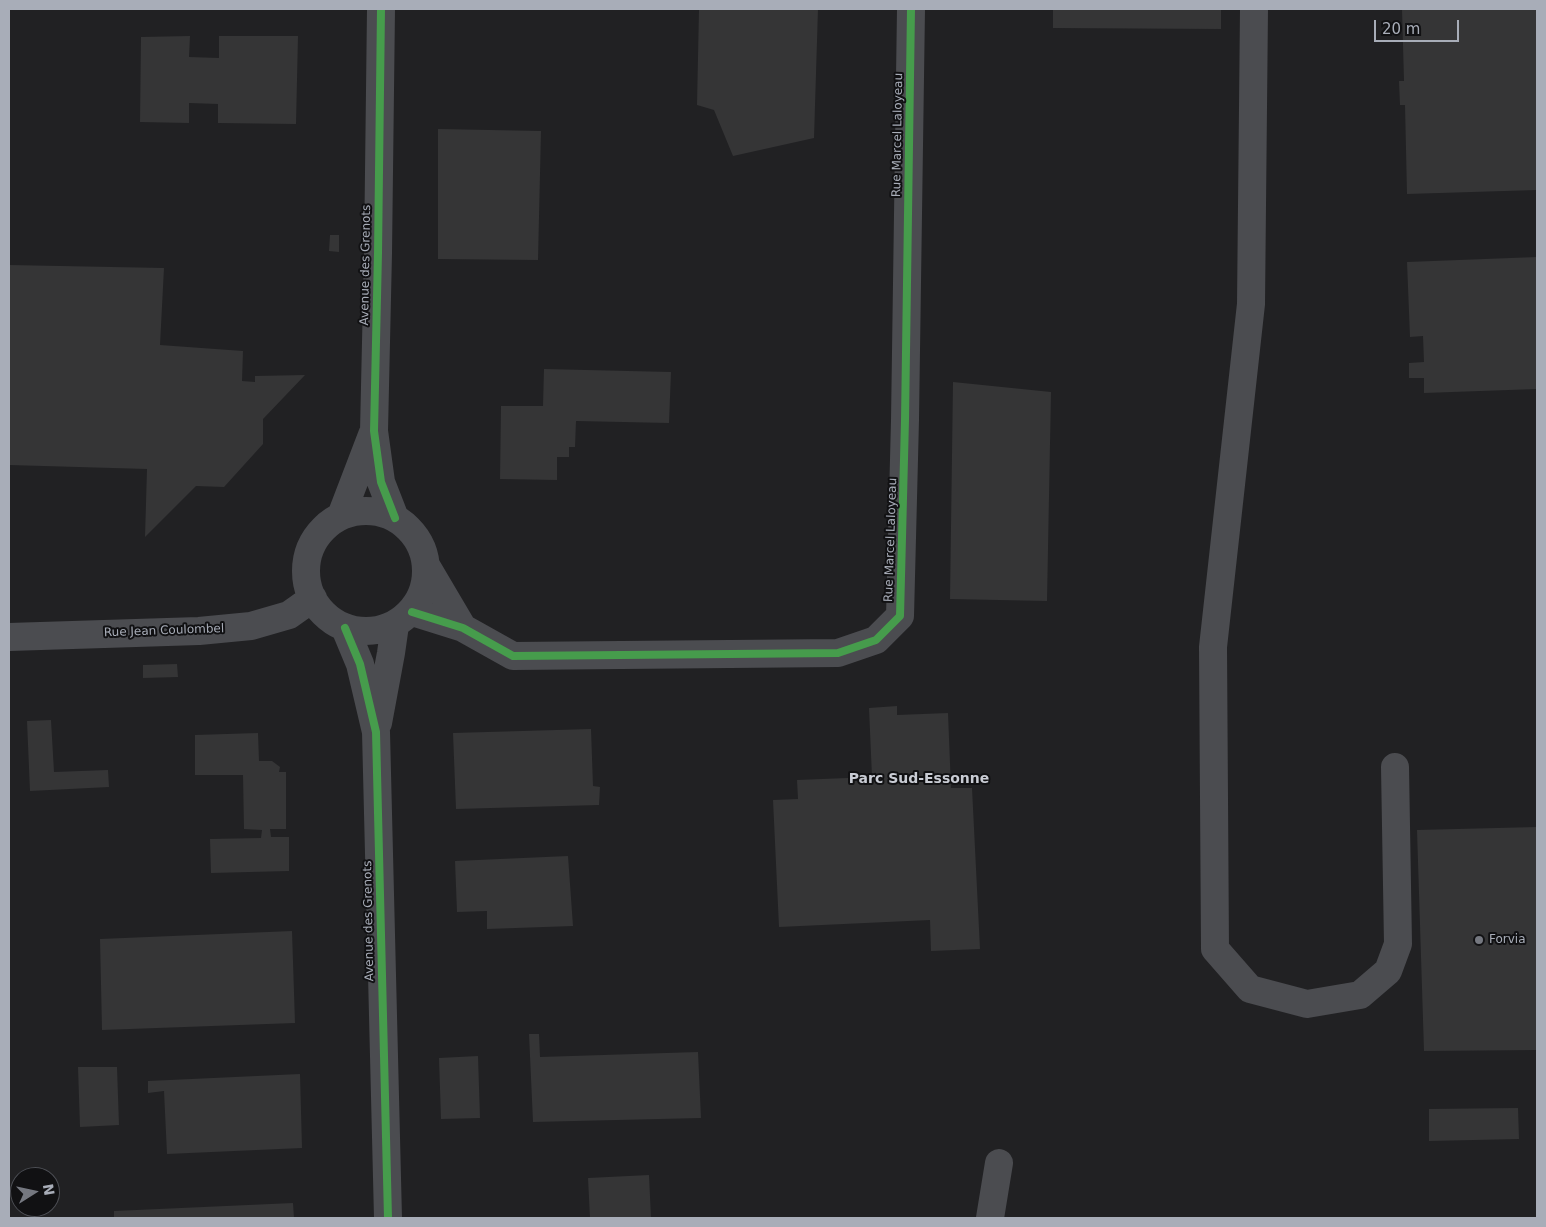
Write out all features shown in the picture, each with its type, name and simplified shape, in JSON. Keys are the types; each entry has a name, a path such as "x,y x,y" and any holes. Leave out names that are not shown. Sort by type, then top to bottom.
{"street":[{"name":"Avenue des Grenots","path":"380,9 374,431 381,482 395,518"},
{"name":"Rue Marcel Laloyeau","path":"404,618 464,628 513,656 838,653 876,640 900,616 911,9"},
{"path":"1254,9 1251,304 1213,646 1215,949 1250,989 1307,1004 1360,995 1388,970 1398,944 1395,767"},
{"name":"Avenue des Grenots","path":"341,516 374,431"},
{"path":"427,567 422,594 404,618 365,632 345,628 326,616 313,598 307,583 306,565 312,545 324,528 341,516 354,512 376,511 395,518 410,529 421,546 427,567 464,628"},
{"name":"Rue Jean Coulombel","path":"9,637 199,631 252,626 289,615 313,598"},
{"name":"Avenue des Grenots","path":"376,732 392,653 404,618"},
{"name":"Avenue des Grenots","path":"345,628 360,664 376,732 388,1218"},
{"path":"990,1218 998,1162"}],"shaded area":[{"path":"9,9 1537,9 1537,1218 9,1218"}],"building":[{"path":"699,9 818,9 814,138 733,156 714,110 697,105"},
{"path":"1053,9 1221,9 1221,29 1053,28"},
{"path":"1402,9 1537,9 1537,190 1407,194 1405,105 1400,105 1399,81 1404,81"},
{"path":"190,36 189,57 219,58 219,36 298,36 296,124 218,123 218,104 189,103 189,123 140,122 141,37"},
{"path":"438,129 541,131 538,260 438,259"},
{"path":"330,235 339,235 339,252 329,251"},
{"path":"1537,257 1537,389 1424,393 1424,378 1409,378 1409,363 1424,362 1423,336 1410,337 1407,262"},
{"path":"9,265 164,268 160,345 243,351 242,381 255,382 255,376 305,375 263,419 263,444 224,487 196,486 145,537 147,469 9,465"},
{"path":"544,369 671,372 669,423 576,421 575,447 569,447 569,457 557,457 557,480 500,479 501,406 543,406"},
{"path":"953,382 1051,392 1047,601 950,599"},
{"path":"177,664 178,677 143,678 143,665"},
{"path":"897,706 897,715 948,713 951,788 972,788 980,949 931,951 930,920 779,927 773,800 798,799 797,780 872,777 869,708"},
{"path":"51,720 54,772 108,770 109,787 30,791 27,721"},
{"path":"591,729 593,786 600,787 599,805 456,809 453,733"},
{"path":"258,733 259,761 272,761 280,767 279,772 286,772 286,829 270,829 271,837 289,837 289,871 211,873 210,839 261,838 262,830 244,829 243,775 195,775 195,735"},
{"name":"Forvia","path":"1537,827 1537,1050 1424,1051 1417,830"},
{"path":"568,856 573,926 487,929 487,911 457,912 455,861"},
{"path":"292,931 295,1023 102,1030 100,939"},
{"path":"529,1034 539,1034 540,1057 698,1052 701,1118 533,1122"},
{"path":"478,1056 480,1118 441,1119 439,1058"},
{"path":"78,1067 117,1067 119,1125 80,1127"},
{"path":"300,1074 302,1148 167,1154 164,1091 148,1093 148,1081"},
{"path":"1518,1108 1519,1139 1429,1141 1429,1109"},
{"path":"649,1175 651,1218 590,1218 588,1178"},
{"path":"293,1203 294,1218 114,1218 114,1211"}],"cycle path":[{"path":"381,9 374,431 381,482 395,518"},
{"path":"412,612 463,628 513,656 838,653 876,640 900,616 911,9"},
{"path":"345,628 360,664 376,732 388,1218"}],"place":[{"name":"Forvia","path":"1479,940"}],"district":[{"name":"Parc Sud-Essonne","path":"919,779"}]}
